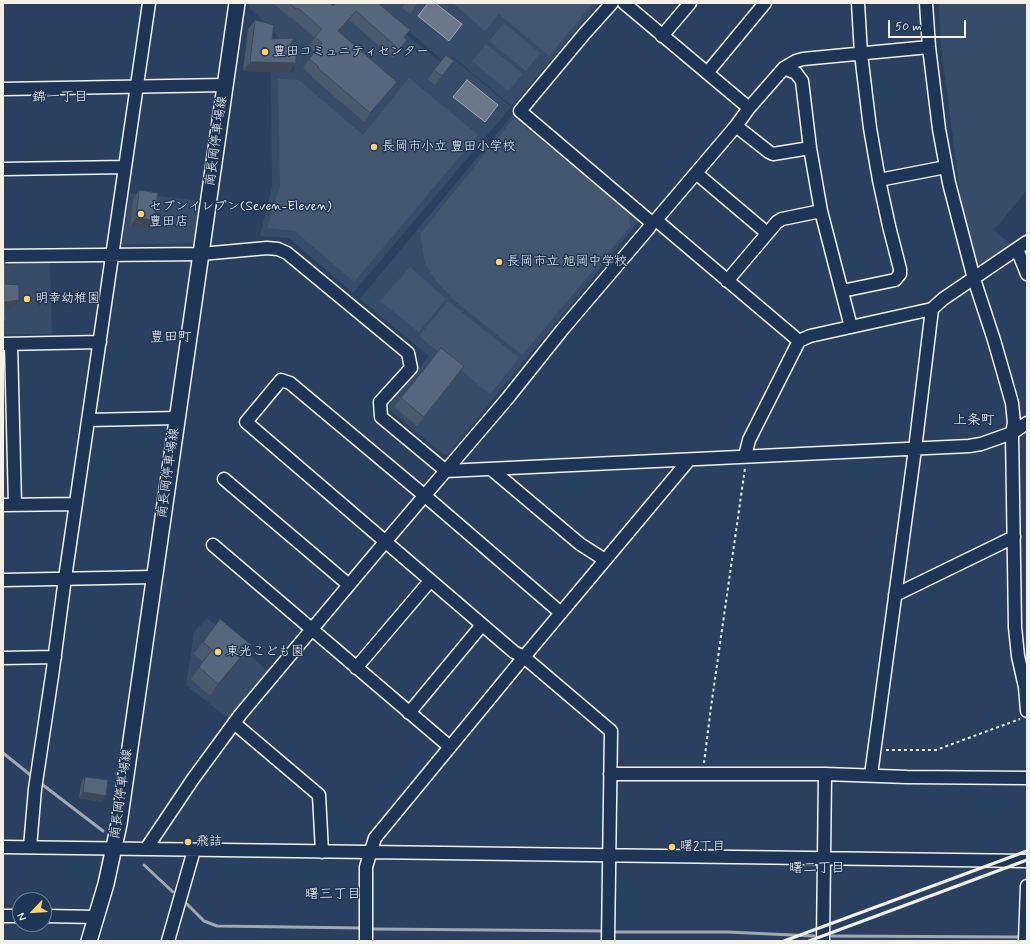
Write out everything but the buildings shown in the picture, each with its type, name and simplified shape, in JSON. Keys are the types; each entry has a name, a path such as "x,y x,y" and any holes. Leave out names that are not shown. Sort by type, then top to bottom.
{"main road":[{"name":"南長岡停車場線","path":"88,941 97,917 119,824 237,3"}],"street":[{"path":"30,847 37,774 149,3"},
{"path":"612,3 520,111 799,341"},
{"path":"624,3 749,108"},
{"path":"662,36 690,3"},
{"path":"707,73 765,3"},
{"path":"842,291 895,280 900,274 879,180 870,128 861,54 858,3"},
{"path":"926,3 928,47 939,129 946,167 959,224 974,279 994,340 1012,403 1014,423 1012,433 1015,627 1018,656 1025,687 1025,714"},
{"path":"146,849 189,784 234,723 512,393 562,330 784,68 789,64 803,59 928,47"},
{"path":"784,68 796,73 802,81 810,148 822,211 851,327"},
{"path":"3,89 225,86"},
{"path":"736,126 773,154 810,148"},
{"path":"3,169 125,167"},
{"path":"879,180 946,167"},
{"path":"696,173 767,232"},
{"path":"727,281 777,222 782,219 822,211"},
{"path":"745,456 749,440 799,341 810,336 932,309 943,299 1027,242"},
{"path":"3,256 201,254 267,248 287,253 408,353 411,368 380,402 381,417 446,471 969,446 980,444 1012,433 1027,423"},
{"path":"1017,249 1027,274"},
{"path":"871,776 915,449 932,309"},
{"path":"76,504 9,505 7,344 100,342"},
{"path":"561,613 290,383 281,380 246,422 430,581 514,652 524,657 611,731 608,941"},
{"path":"88,420 177,418"},
{"path":"366,941 366,867 375,838 689,460"},
{"path":"491,469 580,544 605,560"},
{"path":"224,479 349,585"},
{"path":"896,594 1014,537"},
{"path":"213,545 450,747"},
{"path":"3,580 154,577"},
{"path":"356,668 430,581"},
{"path":"410,713 482,625"},
{"path":"3,658 55,657"},
{"path":"234,723 319,795 322,852"},
{"path":"610,774 824,774 1027,778"},
{"path":"823,941 824,774"},
{"path":"3,847 1027,861"},
{"path":"168,941 194,850"},
{"path":"1025,941 1027,886"},
{"path":"52,916 97,917"}],"path":[{"path":"703,774 745,468 745,456"},
{"path":"875,750 936,750 1025,714"}],"shaded area":[{"name":"長岡市小立 豊田小学校","path":"249,3 370,3 409,37 447,67 454,59 511,107 353,293 289,238 260,236 272,186 271,71 294,72 296,55 249,7"},
{"path":"375,3 599,3 512,106 453,57 447,64"},
{"path":"428,3 435,3 462,24 449,41 418,16"},
{"path":"453,3 593,3 549,56 499,14 485,31"},
{"path":"939,3 1027,3 1027,190 994,230 1010,244 985,264 978,263 975,256 961,199 941,46"},
{"path":"504,23 540,53 526,71 489,41"},
{"path":"486,44 523,74 508,91 472,61"},
{"path":"409,78 478,135 354,282 295,231 267,228 280,186 278,79 299,80 363,135"},
{"path":"467,80 498,105 485,122 453,97"},
{"name":"長岡市立 旭岡中学校","path":"514,113 641,219 448,454 443,454 387,408 429,356 360,299"},
{"name":"長岡市立 旭岡中学校","path":"514,118 629,213 630,227 522,355 454,300 437,282 425,264 420,234"},
{"path":"130,193 201,201 195,243 122,245"},
{"name":"明幸幼稚園","path":"50,262 52,334 3,334 3,265"},
{"path":"410,267 446,299 419,332 380,301"},
{"path":"448,301 519,358 490,394 419,336"},
{"name":"東光こども園","path":"207,618 269,672 230,720 186,685 194,632"}],"waterway":[{"path":"3,753 33,777"},
{"path":"39,782 103,831"},
{"path":"144,865 173,892"},
{"path":"187,904 204,921 217,926 360,928"},
{"path":"374,929 602,931"},
{"path":"614,932 727,932 814,936"},
{"path":"832,936 1019,937"}],"railway":[{"path":"784,941 1027,851"},
{"path":"809,941 1027,860"}],"place":[{"name":"豊田コミュニティセンター","path":"265,52"},
{"name":"長岡市小立 豊田小学校","path":"374,147"},
{"name":"セブンイレブン(Seven-Eleven) 豊田店","path":"141,214"},
{"name":"長岡市立 旭岡中学校","path":"499,262"},
{"name":"明幸幼稚園","path":"27,299"},
{"name":"東光こども園","path":"218,652"},
{"name":"飛詰","path":"188,842"},
{"name":"曙2丁目","path":"672,847"}],"district":[{"name":"錦一丁目","path":"60,98"},
{"name":"豊田町","path":"171,338"},
{"name":"上条町","path":"974,421"},
{"name":"曙二丁目","path":"817,869"},
{"name":"曙三丁目","path":"333,895"}]}
